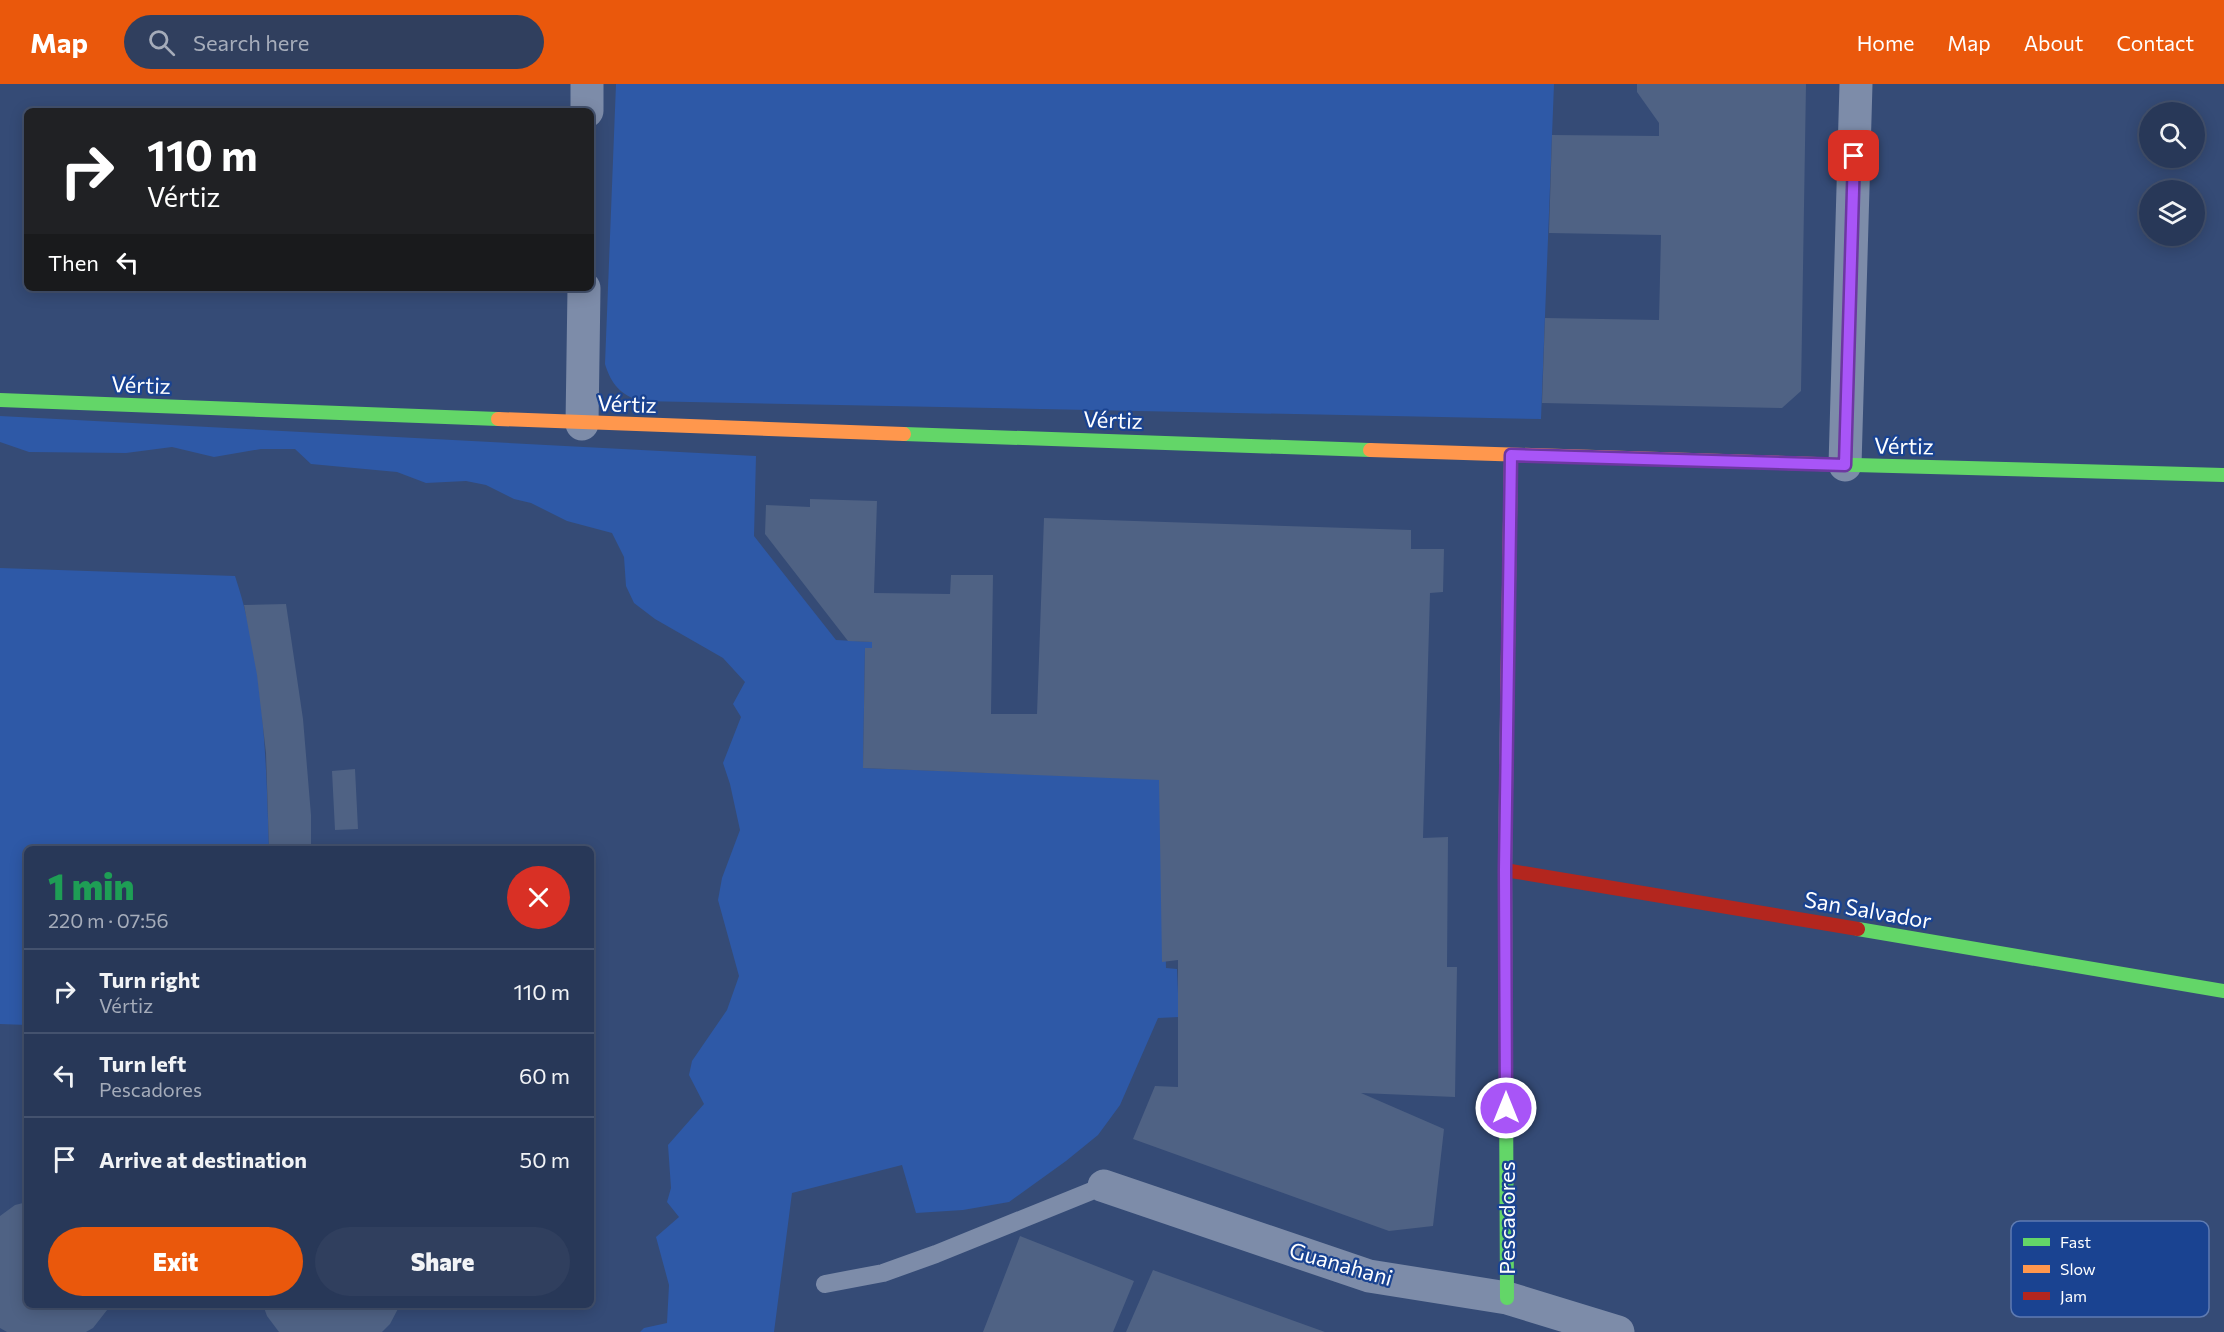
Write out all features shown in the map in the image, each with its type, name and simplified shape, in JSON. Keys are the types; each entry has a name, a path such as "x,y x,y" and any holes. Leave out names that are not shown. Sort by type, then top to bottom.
{"street":[{"path":"587,84 587,108"},
{"path":"1845,465 1856,84"},
{"path":"582,424 584,291"},
{"name":"Vértiz","path":"0,400 582,424 1511,455 2224,475"},
{"name":"Pescadores","path":"1507,1298 1505,870 1511,455"},
{"name":"San Salvador","path":"1505,870 2224,991"},
{"name":"Guanahani","path":"1104,1185 1370,1276 1507,1298 1566,1324 1618,1332"}],"lane":[{"path":"825,1284 883,1273 915,1262 1104,1185"}],"shaded area":[{"path":"616,84 1554,84 1541,419 640,401 627,396 618,388 605,364"},
{"path":"0,416 756,456 754,536 836,640 873,642 872,648 865,648 863,768 1161,779 1166,968 1177,969 1179,1017 1158,1018 1120,1105 1098,1135 1009,1202 963,1210 916,1213 902,1165 792,1193 774,1332 640,1332 644,1328 667,1323 669,1285 656,1237 679,1217 667,1202 671,1188 668,1145 704,1104 689,1075 692,1061 727,1010 739,976 718,900 722,878 740,830 723,763 741,717 733,704 745,682 723,658 655,619 634,603 626,586 624,557 612,533 567,521 531,503 514,499 486,485 466,481 426,483 397,472 311,464 295,449 261,449 214,457 172,447 126,453 29,452 0,442"},
{"path":"0,568 235,576 245,609 258,677 265,746 269,846 24,846 24,1025 0,1024"}],"building":[{"path":"1637,84 1806,84 1801,391 1782,408 1542,403 1545,318 1659,320 1661,235 1549,233 1552,135 1659,136 1659,123 1637,92"},
{"path":"810,499 877,501 874,593 950,594 951,575 993,575 991,714 1037,714 1044,518 1411,530 1411,549 1444,549 1443,592 1430,593 1423,838 1448,837 1447,967 1457,967 1455,1097 1361,1093 1444,1129 1433,1226 1389,1231 1133,1139 1155,1086 1178,1087 1178,960 1162,962 1159,780 863,768 865,648 872,648 872,642 848,641 765,534 766,505 810,507"},
{"path":"286,604 303,719 311,815 311,846 269,846 266,753 257,675 244,605"},
{"path":"355,769 358,829 335,830 332,771"},
{"path":"24,1203 24,1308 109,1308 93,1328 86,1332 7,1332 0,1328 0,1216 15,1205"},
{"path":"1020,1236 1134,1281 1113,1332 983,1332"},
{"path":"1153,1270 1325,1332 1126,1332"},
{"path":"264,1308 398,1308 390,1324 382,1332 279,1332"}],"traffic: fast":[{"path":"0,400 498,419"},
{"path":"904,434 1370,450"},
{"path":"1817,464 2224,475"},
{"path":"1507,714 1505,870 1507,1298"},
{"path":"1858,929 2224,991"}],"traffic: slow":[{"path":"498,419 904,434"},
{"path":"1370,450 1817,464"},
{"path":"1507,714 1511,455"}],"traffic: jam":[{"path":"1505,870 1858,929"}],"route":[{"path":"1506,1108 1505,870 1511,455 1845,465 1854,156"}]}
